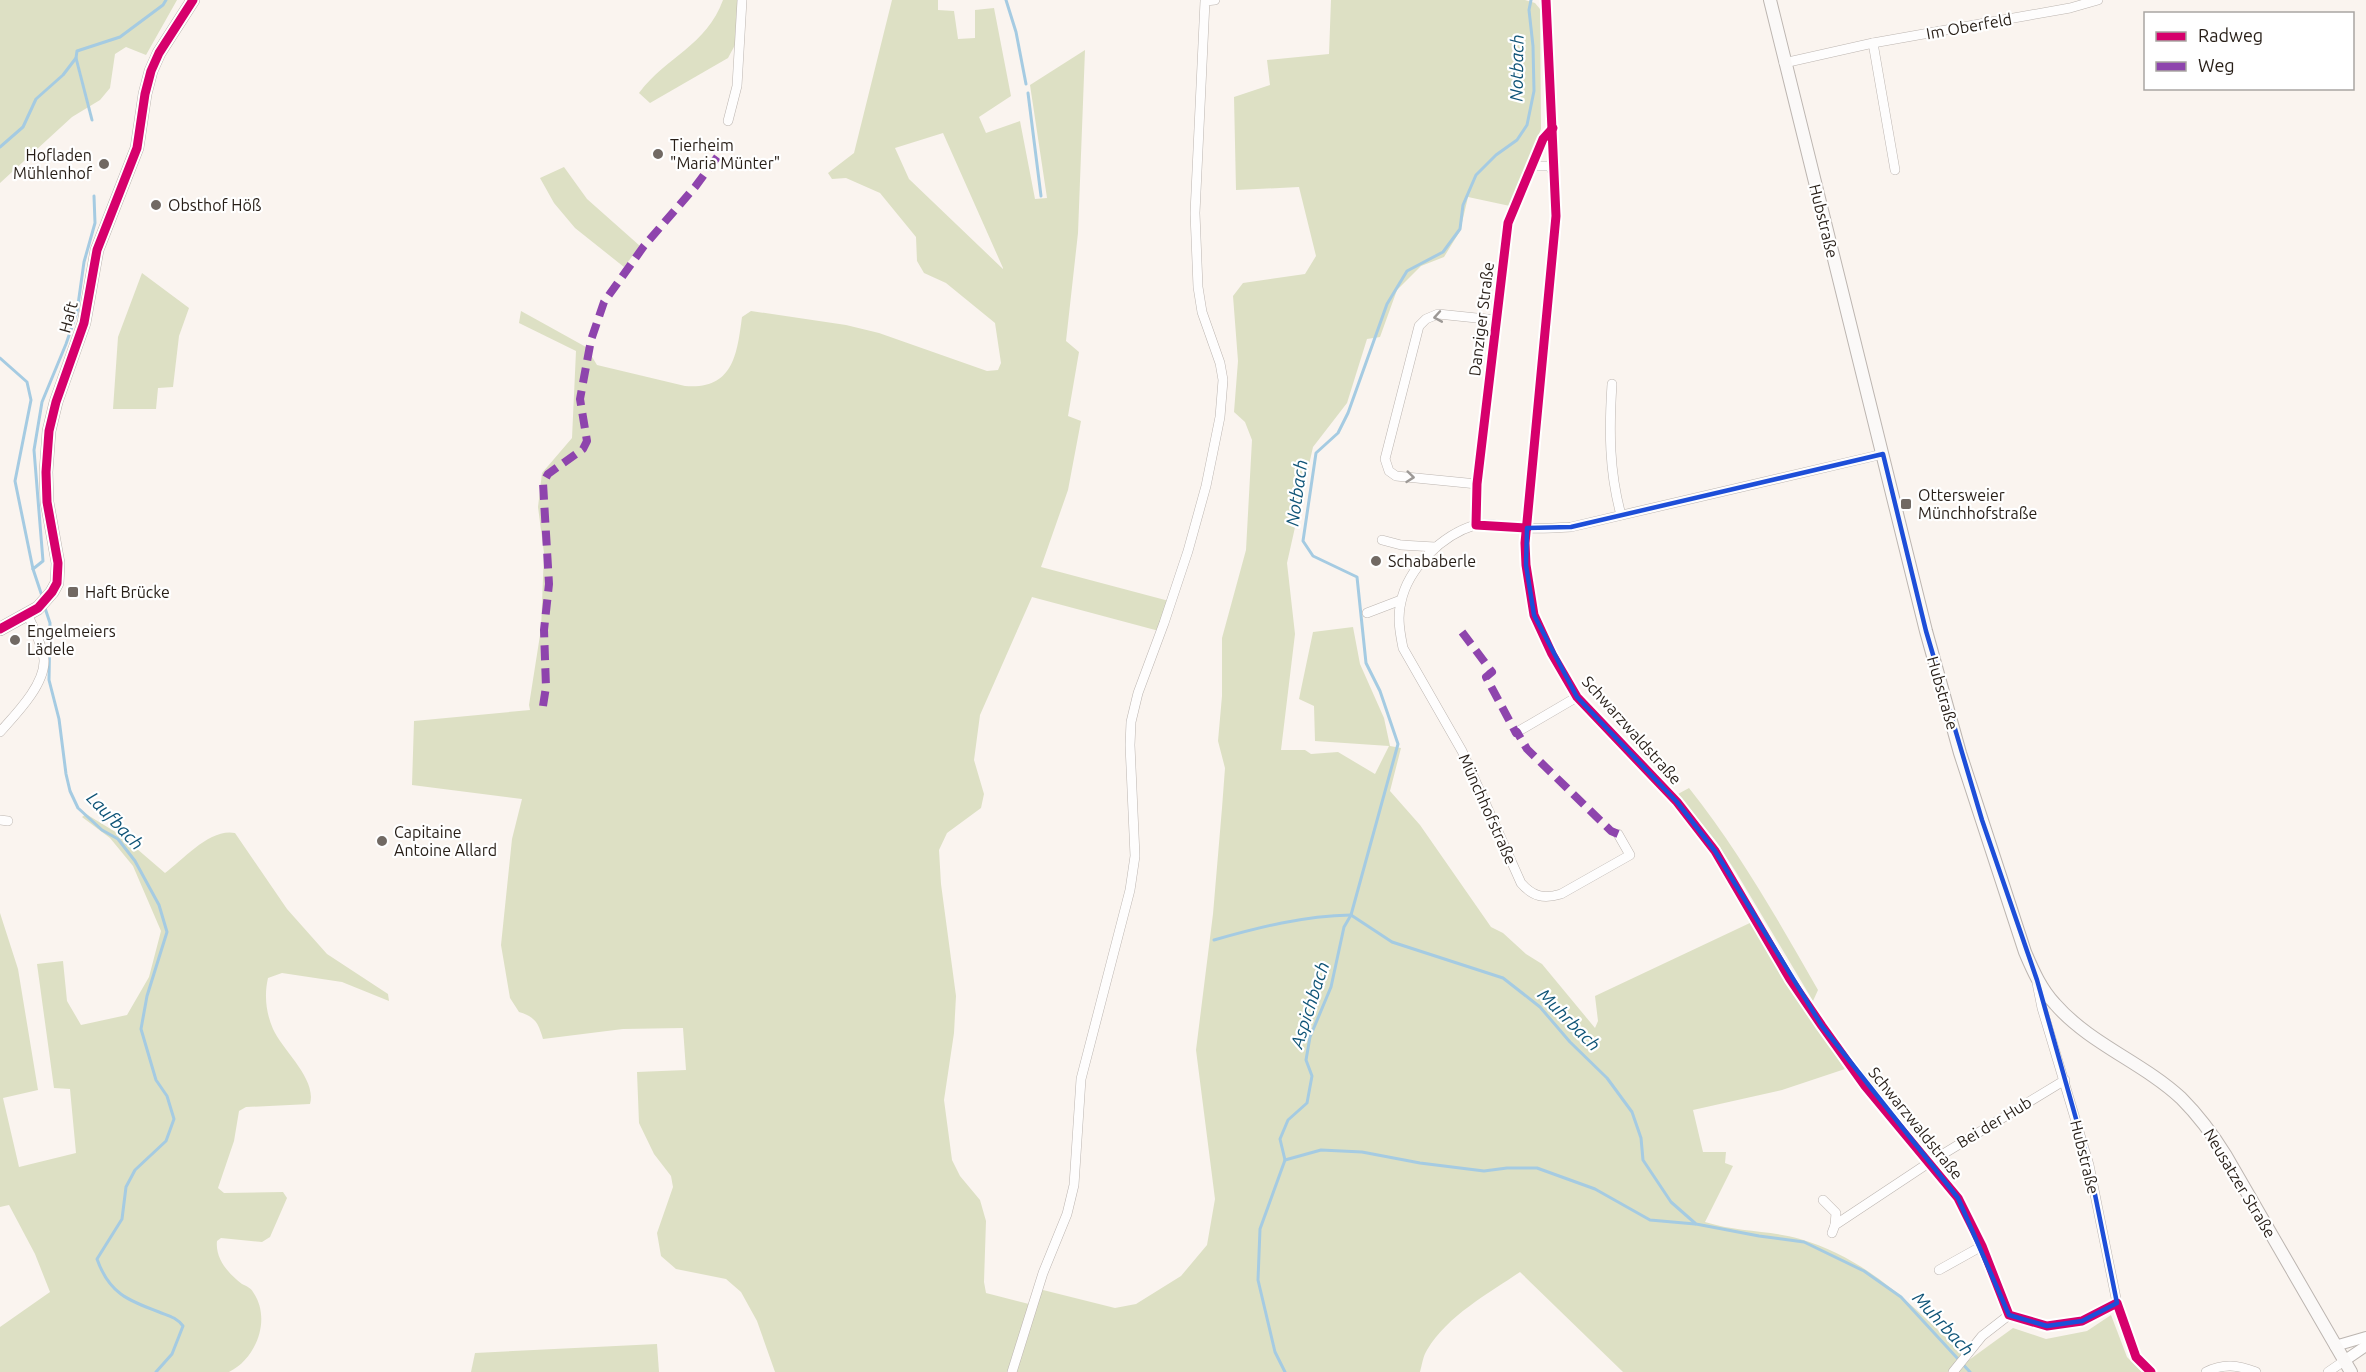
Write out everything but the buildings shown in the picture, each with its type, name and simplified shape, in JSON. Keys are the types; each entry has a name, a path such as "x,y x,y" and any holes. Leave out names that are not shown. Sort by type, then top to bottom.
{"main road":[{"name":"Haft","path":"0,629 28,615 41,605 57,583 58,563 47,502 46,472 49,431 56,402 84,323 97,250 137,148 151,71 159,53 193,0"},
{"name":"Hubstraße","path":"1770,0 1926,631 1960,753 2025,952 2037,980"},
{"name":"Neusatzer Straße","path":"2037,980 2054,1004 2074,1023 2180,1098 2207,1127 2347,1367"}],"street":[{"path":"728,121 737,86 742,0"},
{"path":"1012,1372 1043,1273 1067,1214 1072,1195 1081,1079 1130,890 1135,856 1131,722 1138,693 1188,550 1206,486 1220,417 1223,380 1220,363 1202,312 1198,287 1195,213 1205,1 1215,0"},
{"name":"Schwarzwaldstraße","path":"1546,0 1556,216 1527,528 1526,566 1534,615 1552,654 1577,696 1677,802 1715,851 1790,979 1822,1026 1865,1086 1958,1198 1982,1246 2009,1315"},
{"name":"Im Oberfeld","path":"1784,63 1874,43 2070,8 2098,0"},
{"path":"1874,43 1895,170"},
{"name":"Danziger Straße","path":"1476,525 1477,484 1508,224 1543,139 1553,128"},
{"path":"1532,166 1550,166 1555,176"},
{"path":"1477,484 1396,476 1389,471 1385,459 1419,326 1438,314 1496,320"},
{"path":"1612,384 1609,420 1610,461 1613,486 1621,515"},
{"name":"Münchhofstraße","path":"1618,834 1630,855 1562,894 1549,897 1535,896 1521,883 1462,751 1403,648 1399,612 1401,600 1422,560 1450,537 1476,525 1571,528 1883,454"},
{"path":"1382,540 1407,546 1435,548"},
{"path":"1367,614 1401,600"},
{"path":"0,732 29,700 39,680 44,661 28,615"},
{"name":"Schwarzwaldstraße","path":"1517,732 1577,696"},
{"name":"Hubstraße","path":"2037,980 2042,1008 2089,1165 2117,1303 2136,1357 2151,1372"},
{"name":"Bei der Hub","path":"1824,1200 1836,1213 1833,1229 1930,1162 2065,1080"},
{"path":"1939,1269 1982,1246"},
{"path":"1953,1372 1982,1336 2009,1315 2047,1326 2082,1322 2117,1303"},
{"path":"2335,1346 2366,1337"},
{"path":"2328,1372 2347,1367 2366,1346"},
{"path":"2206,1372 2225,1365 2243,1367 2256,1372"}],"highlighted area":[{"path":"1883,454 1926,631 1982,820 2037,980 2089,1165 2117,1303 2082,1321 2047,1326 2009,1315 1958,1198 1822,1026 1715,851 1677,802 1577,697 1534,615 1526,565 1527,528 1571,527"}],"green space":[{"path":"0,0 177,0 146,55 126,47 115,54 110,88 100,100 72,117 0,183"},
{"path":"723,0 739,0 735,45 728,58 650,103 639,93 650,80 707,29"},
{"path":"892,0 938,0 938,10 954,11 958,39 975,38 975,10 994,8 1011,96 979,117 986,133 1020,121 1035,199 1047,198 1030,85 1085,50 1078,233 1066,341 1079,352 1068,416 1081,421 1068,490 1041,567 1169,601 1159,631 1032,597 980,715 974,760 984,794 981,808 947,833 939,850 941,884 956,996 954,1033 944,1100 952,1160 960,1176 980,1200 986,1221 984,1282 986,1293 1029,1304 1010,1372 775,1372 757,1321 741,1292 726,1279 676,1269 661,1256 657,1233 673,1187 671,1176 654,1154 639,1123 637,1072 686,1070 683,1028 623,1029 543,1039 535,1021 519,1012 510,998 501,945 512,839 522,799 412,785 414,721 530,710 541,629 544,553 538,507 542,473 572,438 576,351 519,323 521,311 586,347 597,365 685,386 701,386 723,376 734,357 742,317 751,311 846,325 879,333 987,371 998,370 1001,363 995,323 946,283 924,273 917,261 916,237 880,193 846,178 832,179 828,173 854,153","holes":["943,133 1003,269 909,179 895,148"]},
{"path":"1331,0 1525,0 1535,3 1540,9 1541,129 1510,206 1468,197 1460,231 1444,257 1421,266 1397,290 1380,337 1367,339 1347,403 1313,447 1287,563 1295,634 1281,750 1305,750 1311,754 1338,752 1375,774 1389,746 1315,741 1314,706 1299,699 1313,632 1353,627 1360,664 1384,718 1390,746 1401,748 1390,791 1420,825 1491,927 1503,933 1526,954 1542,964 1595,1028 1598,1021 1595,996 1752,922 1783,977 1845,1069 1782,1090 1693,1110 1703,1152 1726,1152 1725,1163 1733,1166 1705,1222 1800,1239 1847,1258 1908,1302 1963,1354 1949,1372 1623,1372 1520,1272 1469,1306 1446,1326 1426,1352 1420,1372 1016,1372 1039,1289 1115,1308 1136,1304 1181,1276 1207,1245 1215,1199 1196,1050 1213,914 1225,768 1218,741 1222,696 1222,638 1246,550 1252,440 1245,422 1234,412 1238,361 1233,296 1243,283 1305,274 1316,256 1299,187 1236,190 1234,97 1270,85 1267,60 1329,54"},
{"path":"564,167 587,199 640,246 624,267 575,228 554,203 540,178"},
{"path":"142,273 189,308 179,336 173,387 158,388 156,409 113,409 118,337"},
{"path":"1689,788 1741,861 1788,938 1818,990 1813,1001 1736,872 1715,840 1678,794"},
{"path":"86,814 122,836 165,873 207,840 216,835 235,833 287,909 327,954 388,994 389,1001 342,982 282,973 268,978 267,1010 273,1029 304,1075 311,1095 310,1104 246,1107 239,1111 234,1141 218,1188 224,1193 283,1192 287,1198 270,1237 262,1242 221,1238 217,1241 218,1254 224,1266 237,1280 250,1288 259,1303 261,1314 261,1326 253,1348 239,1366 229,1372 0,1372 0,1327 50,1292 35,1254 9,1205 0,1207 0,913 18,969 38,1090 3,1098 19,1167 76,1153 70,1089 54,1088 37,964 63,961 67,1001 81,1025 127,1015 149,977 161,931 133,866 110,838 82,817"},
{"path":"2111,1315 2127,1357 2142,1372 1958,1372 1969,1360 2013,1328 2046,1339 2087,1331"},
{"path":"657,1344 659,1372 471,1372 475,1353"}],"waterway":[{"name":"Laufbach","path":"0,147 23,127 36,99 63,75 76,58 77,51 120,37 163,5 166,0"},
{"path":"1006,0 1016,32 1026,84"},
{"name":"Notbach","path":"1285,1372 1275,1352 1258,1280 1260,1229 1285,1160 1280,1139 1288,1120 1307,1103 1312,1076 1306,1060 1310,1037 1331,987 1344,927 1351,915 1398,744 1380,691 1366,663 1357,577 1313,556 1303,541 1316,453 1338,433 1348,413 1387,304 1407,271 1443,252 1460,229 1463,205 1476,175 1496,155 1517,140 1527,125 1534,91 1529,10 1531,0"},
{"path":"76,58 92,120"},
{"path":"1028,93 1041,196"},
{"path":"33,569 43,561 34,450 42,402 77,312 84,262 95,223 94,196"},
{"name":"Laufbach","path":"0,358 27,382 31,400 15,481 33,569 43,599"},
{"name":"Laufbach","path":"44,605 50,623 49,680 59,719 70,791 78,808 102,830 118,839 135,861 159,905 167,932 147,996 141,1029 156,1080 167,1096 174,1119 166,1141 135,1170 126,1187 122,1219 97,1259 113,1288 128,1299 172,1317 183,1326 172,1354 156,1372"},
{"name":"Muhrbach","path":"1351,915 1392,942 1503,978 1540,1007 1570,1042 1607,1078 1632,1112 1641,1138 1643,1160 1671,1202 1696,1224 1804,1242 1864,1271 1901,1297 1970,1372"},
{"path":"1214,940 1282,923 1351,915"},
{"name":"Muhrbach","path":"1285,1160 1321,1150 1362,1152 1420,1163 1484,1171 1537,1168 1595,1189 1650,1220 1695,1224"}],"marked path":[{"path":"543,706 546,687 544,630 549,584 543,483 548,474 583,449 587,441 580,399 591,340 604,302 644,246 695,187 721,152"},
{"path":"1462,632 1492,672 1486,677 1527,749 1611,831 1618,834"}],"cycle path":[{"path":"0,629 38,608 57,583 58,563 47,502 46,472 49,431 56,402 84,323 97,250 137,148 151,71 159,53 193,0"},
{"path":"1546,0 1556,216 1525,543 1534,615 1552,654 1577,697 1677,802 1715,851 1790,979 1822,1026 1865,1086 1958,1198 1982,1246 2009,1315 2047,1326 2082,1321 2117,1303 2136,1357 2151,1372"},
{"path":"1527,528 1476,525 1477,484 1508,223 1543,139 1553,128"}],"place":[{"name":"Tierheim \"Maria Münter\"","path":"658,154"},
{"name":"Hofladen Mühlenhof","path":"104,164"},
{"name":"Obsthof Höß","path":"156,205"},
{"name":"Ottersweier Münchhofstraße","path":"1906,504"},
{"name":"Schababerle","path":"1376,561"},
{"name":"Haft Brücke","path":"73,592"},
{"name":"Engelmeiers Lädele","path":"15,640"},
{"name":"Capitaine Antoine Allard","path":"382,841"}],"water label":[{"name":"Aspichbach","path":"1310,1005"}]}
